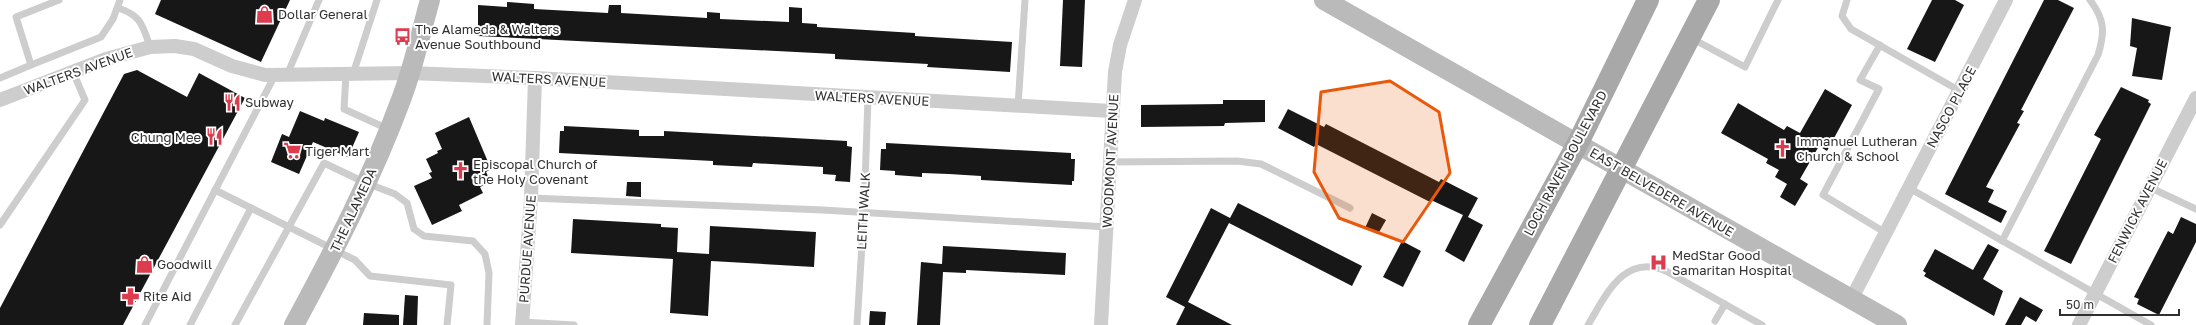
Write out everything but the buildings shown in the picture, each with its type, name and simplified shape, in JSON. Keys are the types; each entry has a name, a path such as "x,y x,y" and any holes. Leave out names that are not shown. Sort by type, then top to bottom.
{"main road":[{"name":"THE ALAMEDA","path":"294,325 333,251 390,130 410,73 430,0"},
{"name":"EAST BELVEDERE AVENUE","path":"1324,0 1896,325"},
{"name":"LOCH RAVEN BOULEVARD","path":"1479,325 1578,143 1648,0"},
{"path":"1540,325 1709,0"}],"street":[{"name":"WOODMONT AVENUE","path":"1100,325 1107,227 1111,111 1119,52 1135,0"},
{"name":"NASCO PLACE","path":"1851,300 2006,0"},
{"name":"WALTERS AVENUE","path":"0,100 106,59 150,46 175,46 194,49 243,70 281,75 410,73 535,78 1111,111"},
{"name":"PURDUE AVENUE","path":"522,323 531,198 535,78"},
{"name":"FENWICK AVENUE","path":"2079,325 2149,186 2196,98"}],"lane":[{"path":"31,65 16,17 59,0"},
{"path":"0,78 101,37 107,30 118,8 120,0"},
{"path":"145,325 215,190 281,75 319,0"},
{"path":"377,0 350,74 344,109 390,130"},
{"path":"1018,106 1024,0"},
{"path":"1689,37 1745,67 1778,0"},
{"path":"1847,0 1842,16 1851,29 1960,91"},
{"path":"2002,241 2098,56 2103,27 2102,18 2090,0"},
{"path":"118,8 129,11 141,21 150,46"},
{"path":"1880,45 1860,80 1879,89 1823,195 1886,233"},
{"path":"0,225 85,100 73,72"},
{"name":"LEITH WALK","path":"857,325 864,212 868,98"},
{"path":"1110,162 1237,161 1261,164 1350,208"},
{"path":"235,325 324,163 366,183 395,194 407,203 414,229 424,236 473,241 485,254 489,273 487,325"},
{"path":"2149,186 2196,209"},
{"path":"1909,188 2151,325"},
{"path":"215,190 333,251 355,260 370,276 451,286 447,325"},
{"path":"531,198 864,212 1107,227"},
{"path":"190,325 251,208"},
{"path":"1588,325 1618,278 1625,273 1641,267 1650,266 1666,271 1762,325"},
{"path":"1715,321 1725,304"},
{"path":"522,323 574,325"}],"highlighted area":[{"path":"1390,81 1439,112 1450,173 1403,242 1339,218 1314,172 1321,92"}],"place":[{"name":"Dollar General","path":"265,14"},
{"name":"The Alameda & Walters Avenue Southbound","path":"402,36"},
{"name":"Subway","path":"232,102"},
{"name":"Chung Mee","path":"214,137"},
{"name":"Immanuel Lutheran Church & School","path":"1783,148"},
{"name":"Tiger Mart","path":"292,151"},
{"name":"Episcopal Church of the Holy Covenant","path":"460,171"},
{"name":"MedStar Good Samaritan Hospital","path":"1659,262"},
{"name":"Goodwill","path":"144,264"},
{"name":"Rite Aid","path":"130,296"}]}
